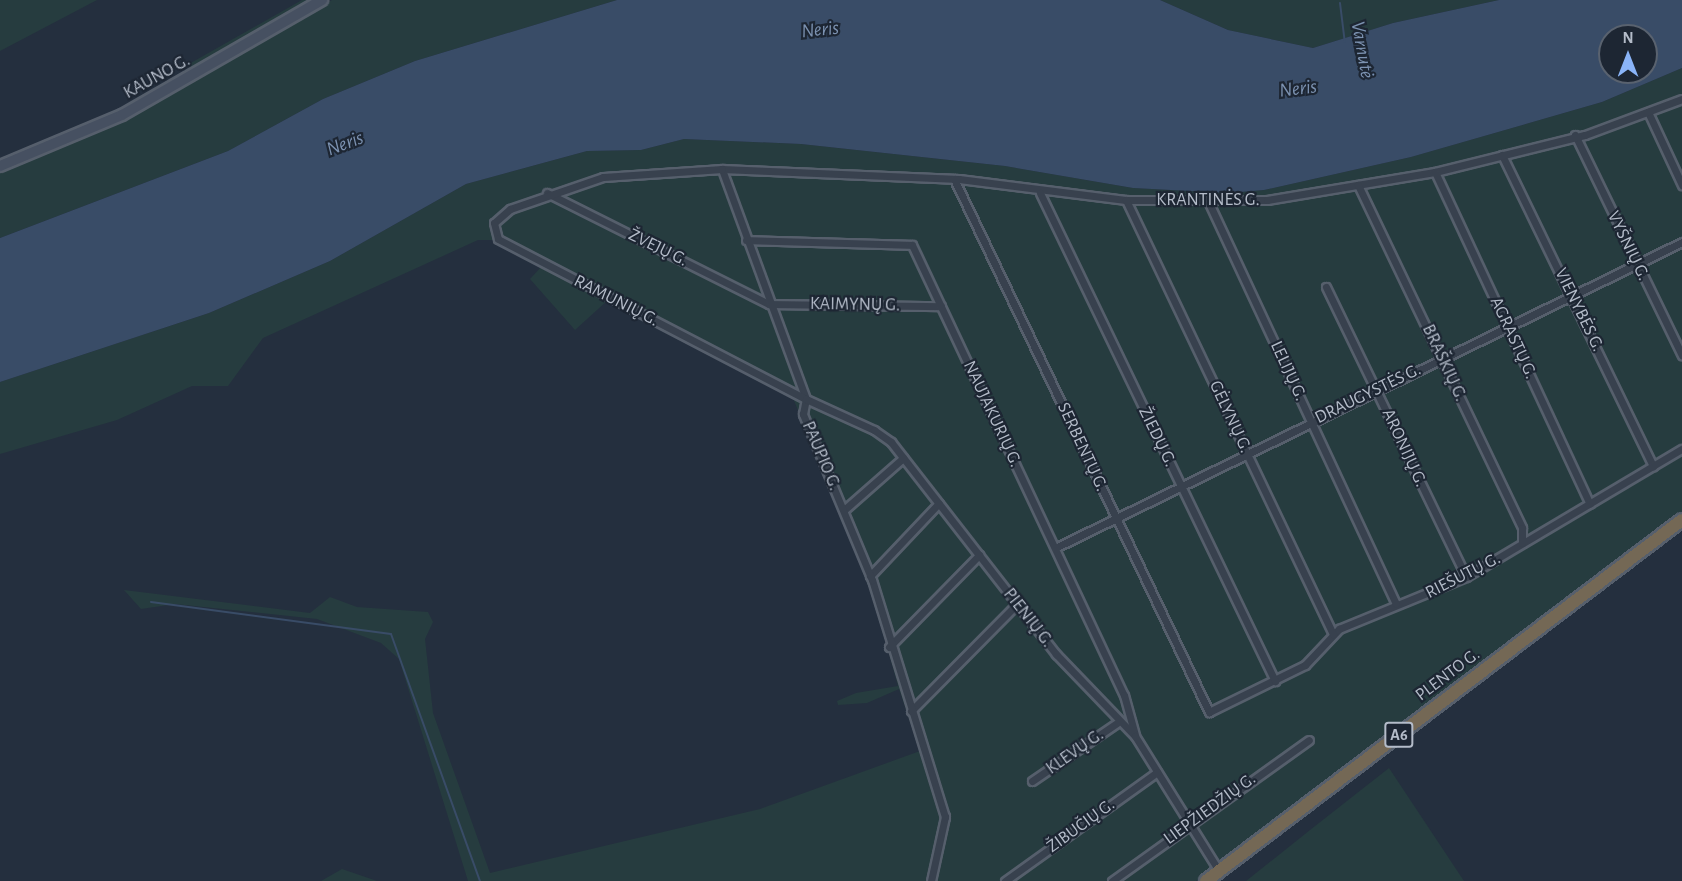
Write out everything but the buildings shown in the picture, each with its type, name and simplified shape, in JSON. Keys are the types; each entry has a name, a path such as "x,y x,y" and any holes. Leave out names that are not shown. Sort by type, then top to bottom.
{"highway":[{"name":"PLENTO G.","path":"1206,881 1682,520"}],"main road":[{"name":"KAUNO G.","path":"0,166 122,115 322,0"}],"street":[{"name":"KRANTINĖS G.","path":"722,169 954,179 1040,193 1126,200 1209,202 1283,199 1435,172 1575,135 1682,99"},
{"path":"1648,112 1682,185"},
{"name":"VYŠNIŲ G.","path":"1575,135 1682,355"},
{"name":"VIENYBĖS G.","path":"1502,155 1653,465"},
{"path":"547,193 603,177 722,169"},
{"name":"PAUPIO G.","path":"722,169 746,240 806,399 803,414 870,576 889,647 945,817 931,881"},
{"name":"AGRASTŲ G.","path":"1435,172 1590,504"},
{"name":"SERBENTŲ G.","path":"954,179 1205,707 1212,712"},
{"name":"BRAŠKIŲ G.","path":"1358,185 1522,528 1522,543"},
{"name":"ŽVEJŲ G.","path":"547,193 770,304"},
{"name":"RAMUNIŲ G.","path":"547,193 497,218 492,228 498,239 806,399"},
{"name":"ŽIEDŲ G.","path":"1040,193 1275,681"},
{"name":"GĖLYNŲ G.","path":"1126,200 1333,634"},
{"name":"LELIJŲ G.","path":"1209,202 1396,604"},
{"name":"NAUJAKURIŲ G.","path":"746,240 912,245 1124,696 1135,736"},
{"name":"DRAUGYSTĖS G.","path":"1054,548 1682,242"},
{"name":"ARONIJŲ G.","path":"1326,287 1466,577"},
{"name":"KAIMYNŲ G.","path":"770,304 941,306"},
{"name":"PIENIŲ G.","path":"806,399 874,430 903,458 979,555 1117,723 1135,736 1219,871"},
{"name":"RIEŠUTŲ G.","path":"1212,712 1305,665 1333,634 1396,604 1466,577 1682,449"},
{"path":"844,510 903,458"},
{"path":"870,576 939,503"},
{"path":"889,647 979,555"},
{"path":"910,711 1018,603"},
{"name":"KLEVŲ G.","path":"1032,781 1117,723"},
{"name":"LIEPŽIEDŽIŲ G.","path":"1113,881 1189,823 1309,740"},
{"name":"ŽIBUČIŲ G.","path":"1005,881 1157,772"}],"green space":[{"path":"0,0 97,0 0,51"},
{"path":"302,0 309,0 192,70 189,64"},
{"path":"332,0 617,0 415,61 323,99 228,151 0,238 0,172 123,121"},
{"path":"1160,0 1499,0 1393,23 1313,48 1228,30"},
{"path":"1682,68 1682,512 1196,881 468,881 399,659 381,643 317,619 175,604 141,609 124,590 310,613 330,597 357,607 428,612 433,622 425,639 433,713 490,873 760,809 920,751 899,689 867,703 838,705 837,701 856,693 898,686 875,603 793,398 608,300 575,330 530,279 542,266 493,240 478,240 263,338 228,386 192,386 117,420 0,454 0,382 209,313 330,261 466,184 587,151 641,150 684,139 801,144 1005,166 1133,188 1228,193 1264,190 1411,157 1602,102 1644,84 1658,84 1658,78"},
{"path":"1389,768 1464,881 1246,881 1310,830"},
{"path":"342,869 377,881 321,881"}],"water":[{"name":"Neris","path":"617,0 1160,0 1228,30 1313,48 1393,23 1499,0 1682,0 1682,68 1658,78 1658,24 1598,24 1598,84 1644,84 1602,102 1411,157 1264,190 1228,193 1133,188 1005,166 801,144 684,139 641,150 587,151 466,184 330,261 209,313 0,382 0,238 228,151 323,99 415,61"}],"waterway":[{"name":"Varnutė","path":"1340,3 1345,42"},
{"path":"151,602 391,634 480,881"}]}
